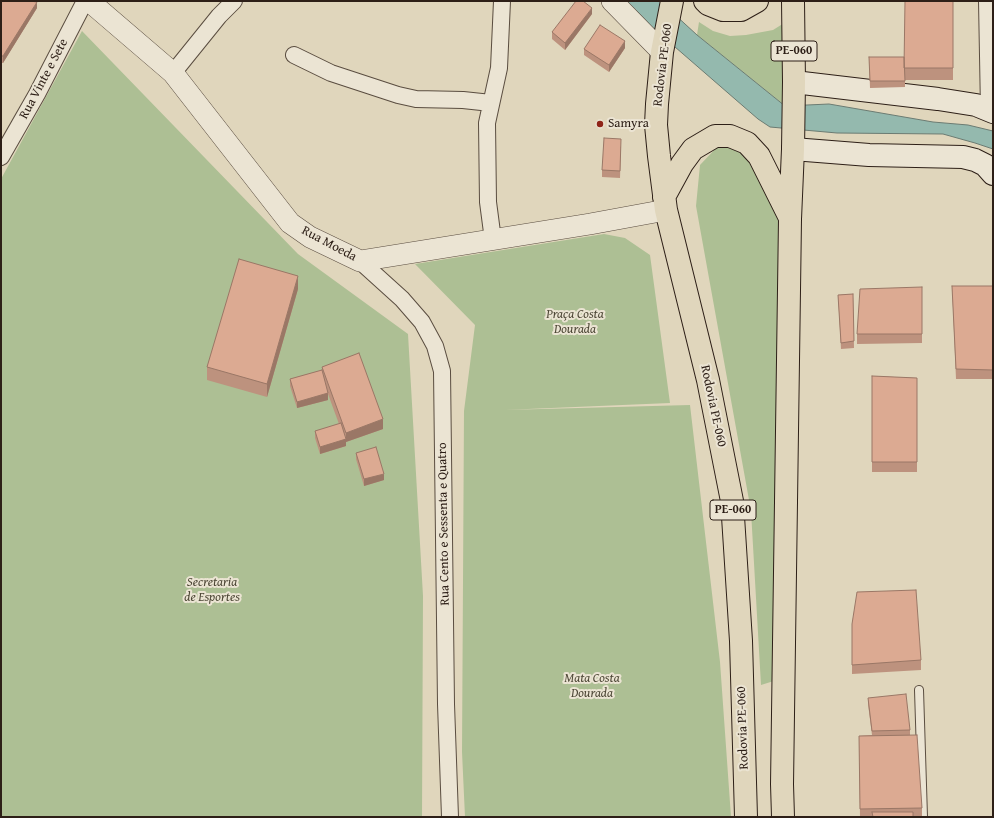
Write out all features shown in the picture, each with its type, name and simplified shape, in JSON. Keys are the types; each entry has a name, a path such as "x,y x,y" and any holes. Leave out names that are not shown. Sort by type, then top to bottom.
{"highway":[{"path":"705,1 708,4 723,10 741,10 757,1"},
{"name":"PE-060","path":"783,817 782,784 790,219 794,141 793,1"},
{"name":"Rodovia PE-060","path":"672,4 663,47 656,125 665,204 708,380 732,500 741,641 746,817"},
{"path":"665,204 682,164 693,149 715,136 730,136 747,143 759,156 790,219"}],"main road":[{"path":"794,91 938,99 976,105 991,111"},
{"path":"794,141 869,155 963,157 975,160 985,166 993,174"}],"street":[{"name":"Rua Vinte e Sete","path":"3,148 37,94 85,1"},
{"name":"Rua Moeda","path":"89,1 173,73 290,223 310,237 360,261 493,240 665,204"},
{"path":"173,73 219,16 234,1"},
{"path":"493,240 487,186 487,123 499,68 502,1"},
{"path":"612,1 663,47"},
{"path":"987,1 991,111"},
{"path":"294,54 331,73 398,95 416,99 463,100 491,103"},
{"name":"Rua Cento e Sessenta e Quatro","path":"360,261 402,300 422,322 435,346 442,371 446,704 450,817"}],"lane":[{"path":"919,690 923,817"}],"green space":[{"path":"789,20 785,106 697,35 699,22 713,31 730,36 746,35 773,30"},
{"name":"Secretaria de Esportes","path":"82,31 298,254 408,334 423,596 422,817 1,817 1,179"},
{"path":"720,144 740,149 758,168 781,224 777,680 761,685 751,511 696,206 700,165"},
{"name":"Mata Costa Dourada","path":"604,234 625,238 650,255 670,403 504,410 690,405 720,662 731,817 465,817 462,752 464,411 475,325 415,264"}],"water":[{"path":"627,1 660,1 697,35 785,106 829,104 933,122 968,125 993,131 993,149 943,134 837,133 770,127 758,119 652,27"}],"building":[{"path":"1,1 37,2 3,56 1,56"},
{"path":"576,1 583,1 592,8 565,43 552,32"},
{"path":"905,1 953,1 953,68 904,68"},
{"path":"600,25 625,41 609,65 584,49"},
{"path":"869,57 904,57 905,81 870,81"},
{"path":"604,138 621,139 620,171 602,170"},
{"path":"239,259 298,276 267,384 207,367"},
{"path":"952,286 993,286 993,370 956,369"},
{"path":"922,287 922,334 857,334 860,289"},
{"path":"853,294 854,341 841,343 838,295"},
{"path":"359,353 383,419 346,433 322,367"},
{"path":"322,370 328,393 297,402 290,379"},
{"path":"872,376 917,378 917,462 872,462"},
{"path":"341,423 346,439 320,447 315,431"},
{"path":"376,447 384,474 364,479 356,453"},
{"path":"916,590 921,660 852,665 852,624 857,592"},
{"path":"906,694 910,730 872,731 868,698"},
{"path":"917,735 922,808 860,809 859,736"},
{"path":"872,812 913,812 913,817 873,817"}],"place":[{"name":"Samyra","path":"600,124"}],"park label":[{"name":"Praça Costa Dourada","path":"575,322"}]}
